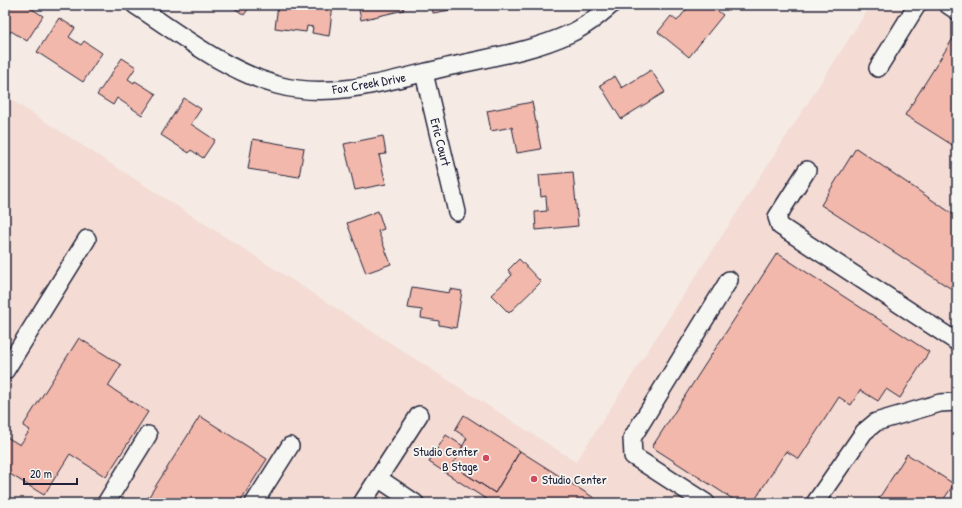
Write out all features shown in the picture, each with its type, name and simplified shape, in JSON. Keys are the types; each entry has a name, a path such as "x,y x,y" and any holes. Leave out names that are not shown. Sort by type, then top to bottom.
{"street":[{"name":"Fox Creek Drive","path":"135,5 222,62 248,76 278,85 307,90 335,90 424,73 529,49 569,34 592,21 611,5"},
{"path":"878,68 917,5"},
{"path":"948,5 957,11"},
{"name":"Eric Court","path":"424,73 457,212"},
{"path":"807,170 777,217 780,226 957,342"},
{"path":"5,371 87,239"},
{"path":"706,503 633,456 632,438 728,280"},
{"path":"815,503 864,432 876,422 940,403 957,402"},
{"path":"362,503 419,415"},
{"path":"106,503 148,435"},
{"path":"254,503 290,446"},
{"path":"378,478 415,503"}],"shaded area":[{"path":"871,5 957,5 957,503 5,503 5,96 576,462"}],"building":[{"path":"5,5 26,5 43,16 27,41 11,31 5,40"},
{"path":"230,5 251,5 244,15"},
{"path":"278,5 333,5 329,36 312,33 313,27 307,26 306,32 275,28"},
{"path":"358,5 402,5 404,10 361,20"},
{"path":"432,5 480,5 433,13"},
{"path":"690,5 710,5 723,15 689,57 658,32 671,16 677,21"},
{"path":"59,18 75,28 69,37 81,45 84,41 102,53 83,82 37,52"},
{"path":"957,32 957,148 905,115"},
{"path":"122,58 136,67 128,79 134,83 135,81 156,94 142,115 117,98 113,105 97,95"},
{"path":"651,70 665,92 621,119 600,85 615,76 622,88"},
{"path":"184,98 201,109 191,124 215,140 203,158 191,150 189,153 161,135"},
{"path":"532,102 541,149 517,153 512,127 491,131 487,111"},
{"path":"383,136 386,154 379,155 386,184 355,190 344,144"},
{"path":"253,139 304,148 299,177 248,169"},
{"path":"856,148 957,217 957,278 950,288 821,205"},
{"path":"573,172 578,226 536,230 535,212 547,211 546,196 541,197 539,175"},
{"path":"378,211 384,229 378,231 391,264 366,273 347,223"},
{"path":"777,253 929,352 900,398 886,389 878,401 860,390 851,405 839,397 799,459 786,451 753,503 739,503 652,447"},
{"path":"519,259 541,282 509,313 491,295 512,275 508,270"},
{"path":"412,287 449,293 450,289 462,291 456,328 439,325 439,321 421,318 422,310 408,308"},
{"path":"79,338 121,365 108,386 148,412 106,477 70,454 44,495 5,471 5,436 20,445 30,430 23,426"},
{"name":"Studio Center B Stage","path":"464,415 520,451 495,493 452,465 467,438 455,430"},
{"path":"200,416 267,459 239,503 156,503 148,498"},
{"name":"Studio Center","path":"446,435 463,446 452,465 495,493 520,451 602,503 492,503 429,462"},
{"path":"907,454 954,484 941,503 876,503"}],"place":[{"name":"Studio Center B Stage","path":"486,458"},
{"name":"Studio Center","path":"534,479"}]}
